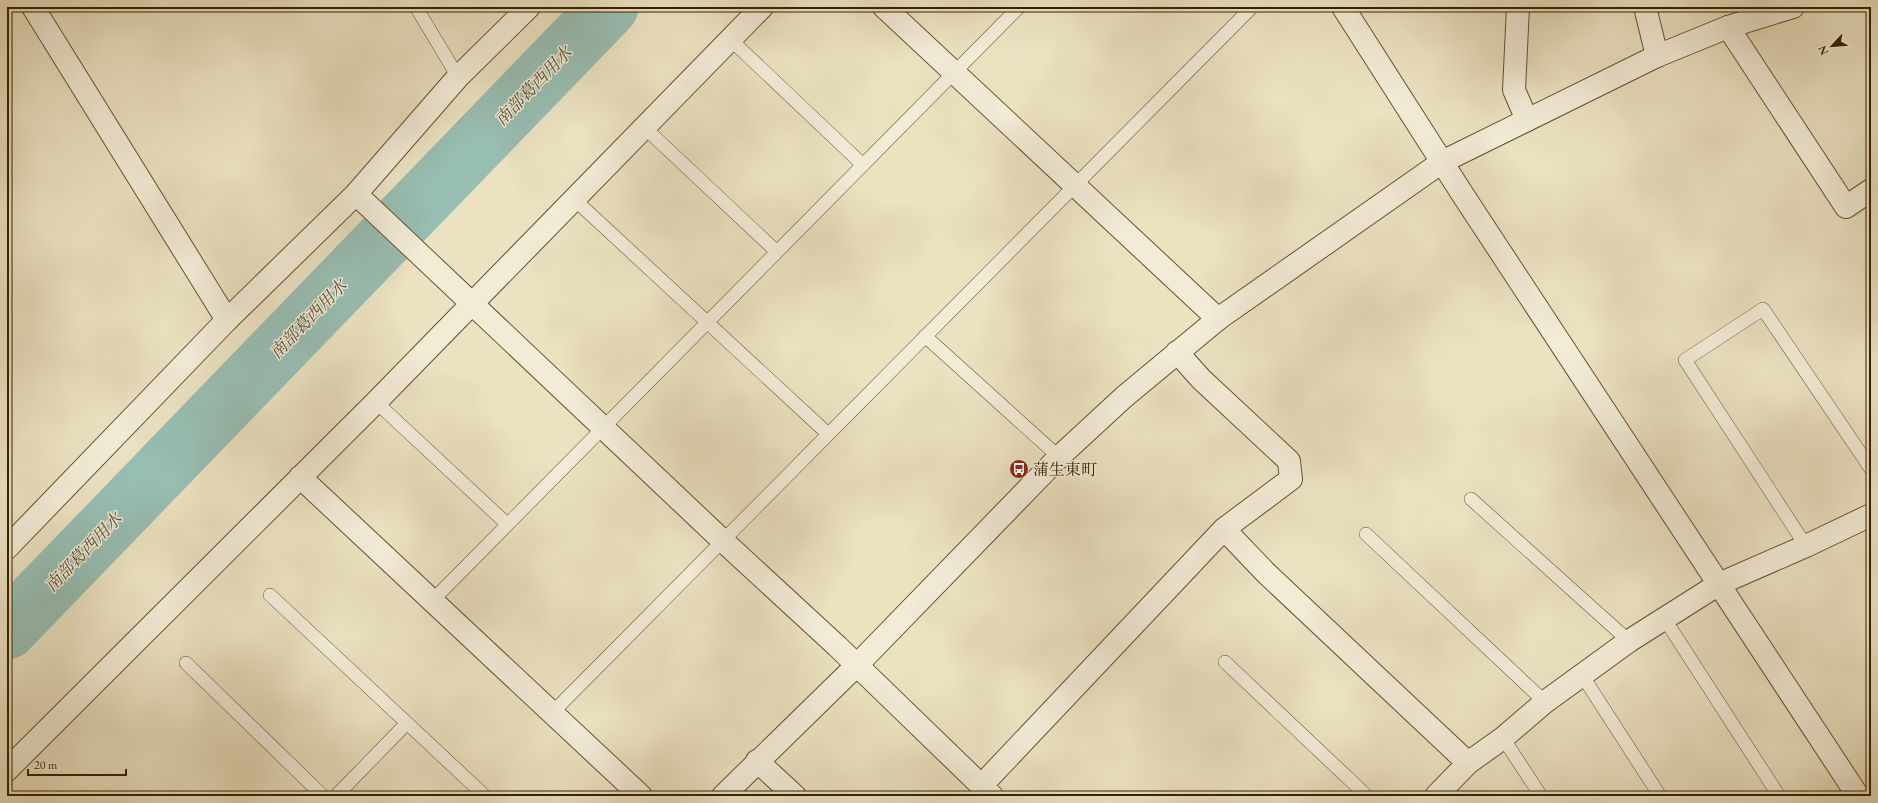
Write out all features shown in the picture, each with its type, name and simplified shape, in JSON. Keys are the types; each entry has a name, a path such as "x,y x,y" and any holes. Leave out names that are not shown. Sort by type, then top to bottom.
{"street":[{"path":"33,7 227,320"},
{"path":"7,548 227,320 363,200 458,78 529,7"},
{"path":"7,770 376,402 762,7"},
{"path":"884,7 1218,319"},
{"path":"1343,7 1442,162 1858,796"},
{"path":"1518,7 1514,90 1527,120"},
{"path":"1645,7 1657,56"},
{"path":"723,796 757,761 857,665 1059,457 1124,396 1218,319 1442,162 1657,56 1728,27 1752,13 1793,7"},
{"path":"1728,27 1846,207 1871,190"},
{"path":"363,200 603,428 857,665 987,791 1224,529 1291,479 1289,462 1201,379 1177,352"},
{"path":"300,477 641,796"},
{"path":"1436,796 1468,763 1502,738 1545,702 1629,641 1664,618 1719,584 1806,546 1871,514"},
{"path":"1224,529 1266,573 1468,763"},
{"path":"757,761 795,796"}],"lane":[{"path":"416,7 458,78"},
{"path":"432,601 1019,7"},
{"path":"552,713 1252,7"},
{"path":"730,39 863,165"},
{"path":"645,128 777,252"},
{"path":"574,199 828,434"},
{"path":"1806,546 1685,360 1763,309 1871,469"},
{"path":"925,336 1059,457"},
{"path":"376,402 508,524"},
{"path":"1471,499 1629,641"},
{"path":"1366,534 1545,702"},
{"path":"270,595 485,796"},
{"path":"1664,618 1779,796"},
{"path":"1225,662 1367,796"},
{"path":"186,663 323,796"},
{"path":"1582,675 1660,796"},
{"path":"336,796 407,723"},
{"path":"1502,738 1541,796"}],"waterway":[{"name":"南部葛西用水","path":"7,630 609,7"}],"place":[{"name":"蒲生東町","path":"1019,469"}]}
